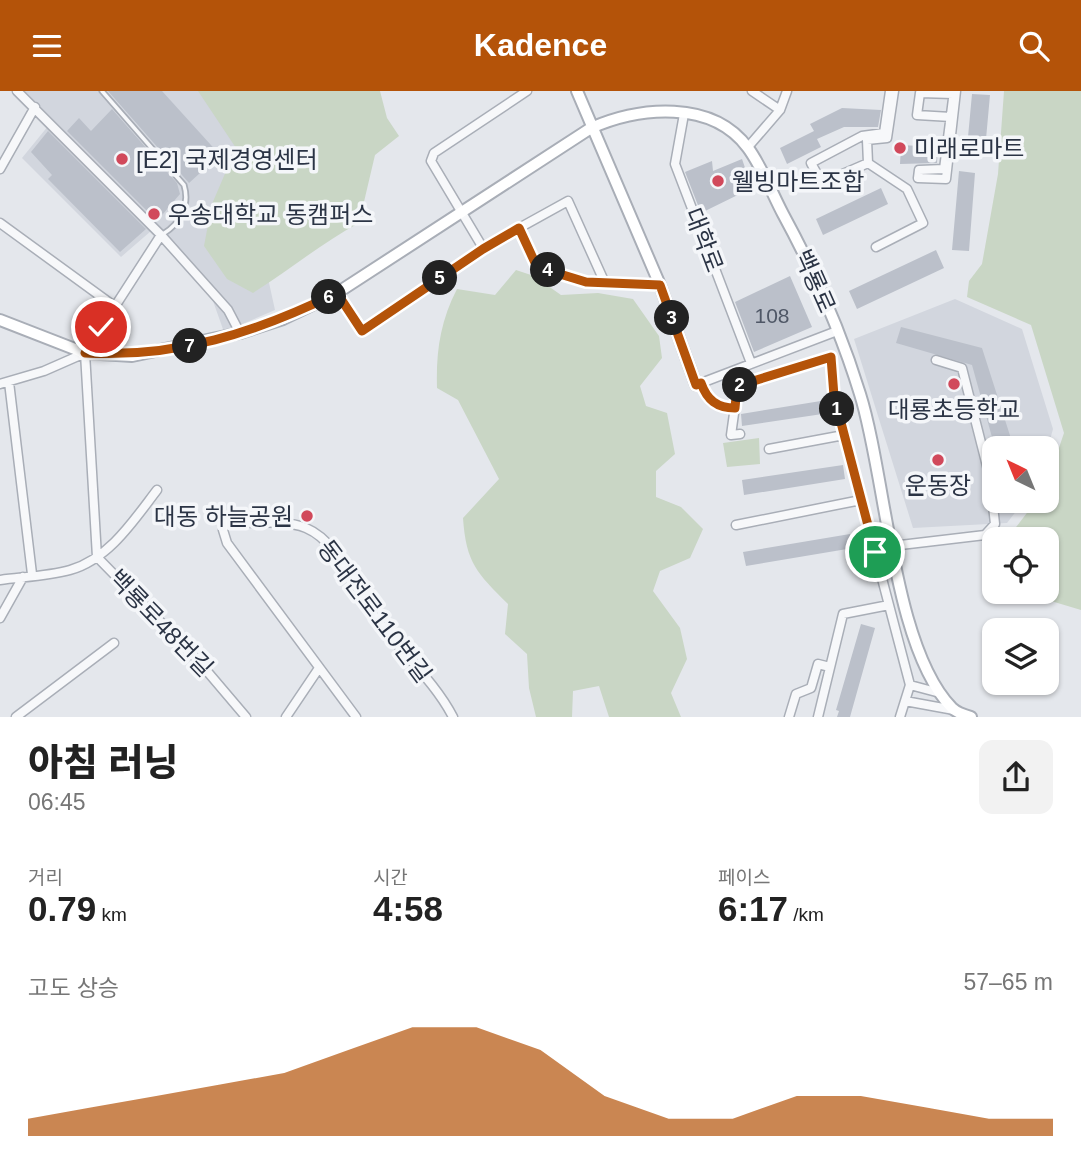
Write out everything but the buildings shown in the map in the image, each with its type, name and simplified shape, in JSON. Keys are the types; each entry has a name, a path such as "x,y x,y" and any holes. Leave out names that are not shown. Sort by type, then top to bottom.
{"main road":[{"path":"577,91 660,285 698,384"},
{"name":"백룡로","path":"0,320 85,353 132,355 240,333 283,319 337,293 591,128 620,116 656,110 684,114 725,128 748,147 809,261 861,396 892,546 915,640 940,693 954,710 971,717"}],"street":[{"path":"17,91 161,235 228,310 240,333"},
{"path":"483,249 431,161 434,153 527,91"},
{"path":"752,91 780,110"},
{"path":"748,147 780,110 787,91"},
{"path":"868,163 867,140 887,138 892,91"},
{"path":"868,163 822,183 811,163 862,136 884,133 892,91"},
{"path":"955,92 946,179 918,177 919,170 944,169 955,92"},
{"path":"951,117 917,115 920,93 955,92"},
{"path":"0,169 35,107"},
{"name":"대학로","path":"684,114 676,164 751,363"},
{"path":"868,163 907,189 923,223 876,247"},
{"path":"337,293 362,331 483,249 568,201 604,281"},
{"path":"0,223 114,306"},
{"path":"519,228 537,267 586,282 660,285"},
{"path":"0,618 28,575 4,383 85,353 161,235"},
{"path":"735,408 722,408 711,401 698,384 837,331"},
{"name":"백룡로48번길","path":"85,353 97,557 195,657 246,717"},
{"path":"740,434 732,435 737,386 831,357 834,396 909,685 900,717"},
{"path":"892,546 985,535 995,524 990,478 962,368 936,360"},
{"path":"769,449 844,435"},
{"path":"0,580 70,570 97,557 120,537 157,490"},
{"path":"736,525 861,500"},
{"name":"동대전로110번길","path":"355,717 227,543 223,530 226,523 293,525 306,528 321,537 337,555 385,630 444,698 453,717"},
{"path":"818,717 843,614 889,605"},
{"path":"16,717 114,643"},
{"path":"789,717 796,694 811,688 818,664 830,667"},
{"path":"286,717 319,668"},
{"path":"909,685 940,693"},
{"path":"905,701 954,710"}],"lane":[{"path":"102,91 184,185 187,197 183,212 175,227 161,235"}],"shaded area":[{"name":"우송대학교 동캠퍼스","path":"24,91 227,91 275,310 224,332 213,301 151,231 121,257 22,158 53,120"},
{"name":"대룡초등학교","path":"955,299 1022,329 1053,429 1051,436 982,436 982,513 1015,513 1007,523 913,528 854,339"}],"green space":[{"path":"198,91 380,91 387,118 399,136 375,155 359,223 253,293 227,279 204,246 212,204 236,148"},
{"path":"1004,91 1081,91 1081,610 1059,603 1059,527 1016,527 1027,513 1059,513 1059,448 1064,433 1031,325 967,297 969,281 982,264 998,174"},
{"path":"516,270 534,276 561,295 598,293 633,299 659,336 662,358 640,386 646,406 667,413 675,454 656,471 656,497 681,507 703,529 690,558 660,571 653,591 680,628 687,659 671,693 681,717 609,717 599,686 573,691 572,717 536,717 529,688 527,654 505,634 508,604 488,584 470,557 463,518 499,479 458,400 437,388 440,337 457,289 495,295"},
{"path":"759,438 760,464 727,467 723,443"}],"place":[{"name":"미래로마트","path":"900,148"},
{"name":"[E2] 국제경영센터","path":"122,159"},
{"name":"웰빙마트조합","path":"718,181"},
{"name":"우송대학교 동캠퍼스","path":"154,214"},
{"name":"대룡초등학교","path":"954,384"},
{"name":"운동장","path":"938,460"},
{"name":"대동 하늘공원","path":"307,516"}],"route":[{"path":"101,327 85,353 132,355 181,348 283,319 337,293 362,331 483,249 519,228 537,267 586,282 660,285 696,385 701,383 711,401 722,408 735,408 737,386 831,357 834,396 875,552"}]}
